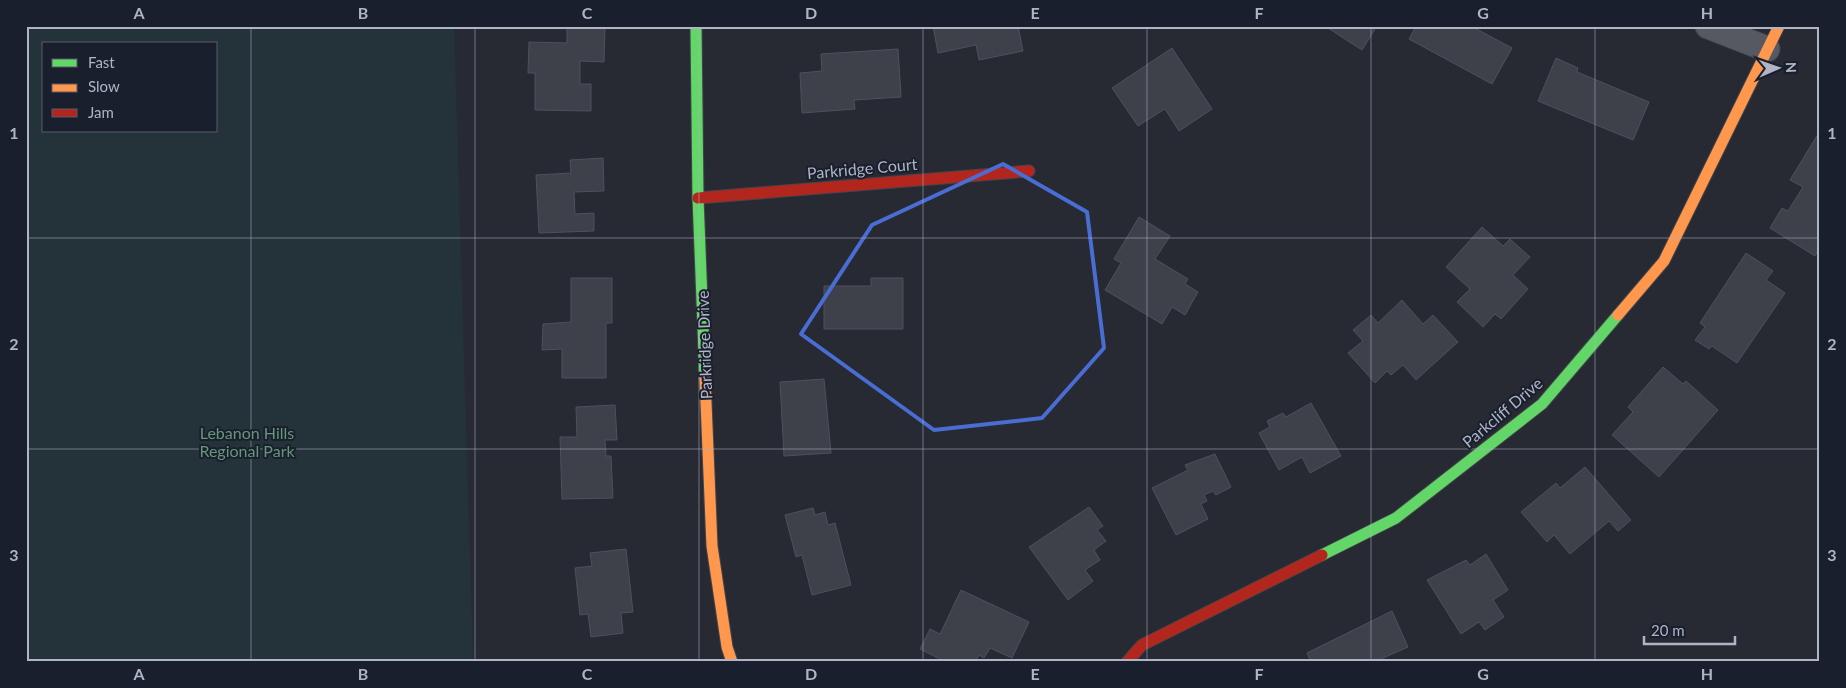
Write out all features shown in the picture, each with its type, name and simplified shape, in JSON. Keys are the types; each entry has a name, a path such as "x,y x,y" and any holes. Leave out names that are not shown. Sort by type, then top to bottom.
{"street":[{"name":"Parkridge Drive","path":"696,26 698,198 712,546 727,647 732,662"},
{"path":"1708,26 1767,49"},
{"name":"Parkcliff Drive","path":"1127,662 1142,646 1396,518 1542,404 1664,261 1779,26"},
{"name":"Parkridge Court","path":"698,198 1029,171"}],"highlighted area":[{"path":"1003,164 1087,212 1104,348 1042,418 934,430 801,334 872,225"}],"green space":[{"name":"Lebanon Hills Regional Park","path":"26,26 454,26 473,662 26,662"}],"building":[{"path":"567,26 605,28 604,62 580,61 580,84 591,84 591,111 535,110 535,73 528,73 529,42 567,43"},
{"path":"933,26 1018,26 1023,51 979,60 976,45 938,53"},
{"path":"1325,26 1377,26 1362,50"},
{"path":"1416,26 1471,26 1512,48 1492,84 1409,39"},
{"path":"1172,48 1212,109 1179,131 1165,109 1138,126 1112,88"},
{"path":"898,49 901,97 854,100 855,109 802,113 800,73 822,71 821,54"},
{"path":"1556,58 1578,68 1577,72 1649,102 1633,140 1538,101"},
{"path":"1818,134 1820,248 1815,256 1770,228 1782,208 1788,211 1803,187 1790,180"},
{"path":"603,158 604,191 574,192 575,214 594,213 594,231 539,233 536,175 571,173 570,160"},
{"path":"1139,217 1170,236 1155,259 1188,279 1185,284 1198,292 1185,315 1172,307 1162,324 1105,290 1121,263 1114,259"},
{"path":"1482,227 1503,246 1510,239 1530,257 1513,275 1528,289 1501,319 1495,314 1483,327 1457,302 1470,289 1446,267"},
{"path":"1746,253 1773,271 1766,280 1785,293 1737,363 1712,346 1709,349 1695,340 1705,327 1700,323"},
{"path":"571,278 612,278 612,323 606,323 606,378 562,378 562,349 542,350 543,324 571,322"},
{"path":"871,278 903,278 903,329 824,329 824,286 871,286"},
{"path":"1402,300 1423,324 1433,315 1458,342 1416,380 1403,365 1391,375 1387,371 1375,383 1348,353 1363,341 1353,330 1371,315 1378,323"},
{"path":"1663,367 1683,384 1686,381 1718,410 1659,477 1612,435 1633,412 1628,407"},
{"path":"824,379 831,453 784,456 780,382"},
{"path":"1311,403 1341,456 1310,473 1302,457 1279,470 1259,433 1270,427 1267,421 1283,413 1286,417"},
{"path":"615,405 617,440 605,440 606,456 611,456 613,498 562,499 560,437 577,437 576,407"},
{"path":"1215,454 1231,487 1216,495 1213,491 1204,495 1207,501 1201,504 1208,519 1176,535 1152,488 1188,470 1185,465"},
{"path":"1585,467 1631,520 1618,531 1609,521 1570,554 1554,535 1547,542 1521,512 1556,483 1560,488"},
{"path":"1089,507 1103,526 1097,530 1106,541 1094,550 1100,560 1085,570 1093,581 1068,600 1029,547"},
{"path":"813,508 815,515 825,512 828,525 835,523 851,585 812,595 802,555 796,557 785,515"},
{"path":"626,549 633,612 621,613 623,633 591,637 588,614 580,615 575,568 592,566 590,553"},
{"path":"1486,554 1508,590 1493,600 1504,617 1485,630 1479,622 1461,634 1427,580 1466,560 1470,565"},
{"path":"961,590 1029,622 1012,658 990,648 984,658 979,655 975,662 946,662 920,649 930,629 940,634"},
{"path":"1392,611 1408,647 1374,662 1311,662 1307,653"}],"traffic: fast":[{"path":"696,26 698,198 705,378"},
{"path":"1322,555 1396,518 1542,404 1618,315"}],"traffic: slow":[{"path":"1618,315 1664,261 1779,26"},
{"path":"705,378 712,546 727,647 732,662"}],"traffic: jam":[{"path":"698,198 1029,171"},
{"path":"1127,662 1142,645 1322,555"}]}
